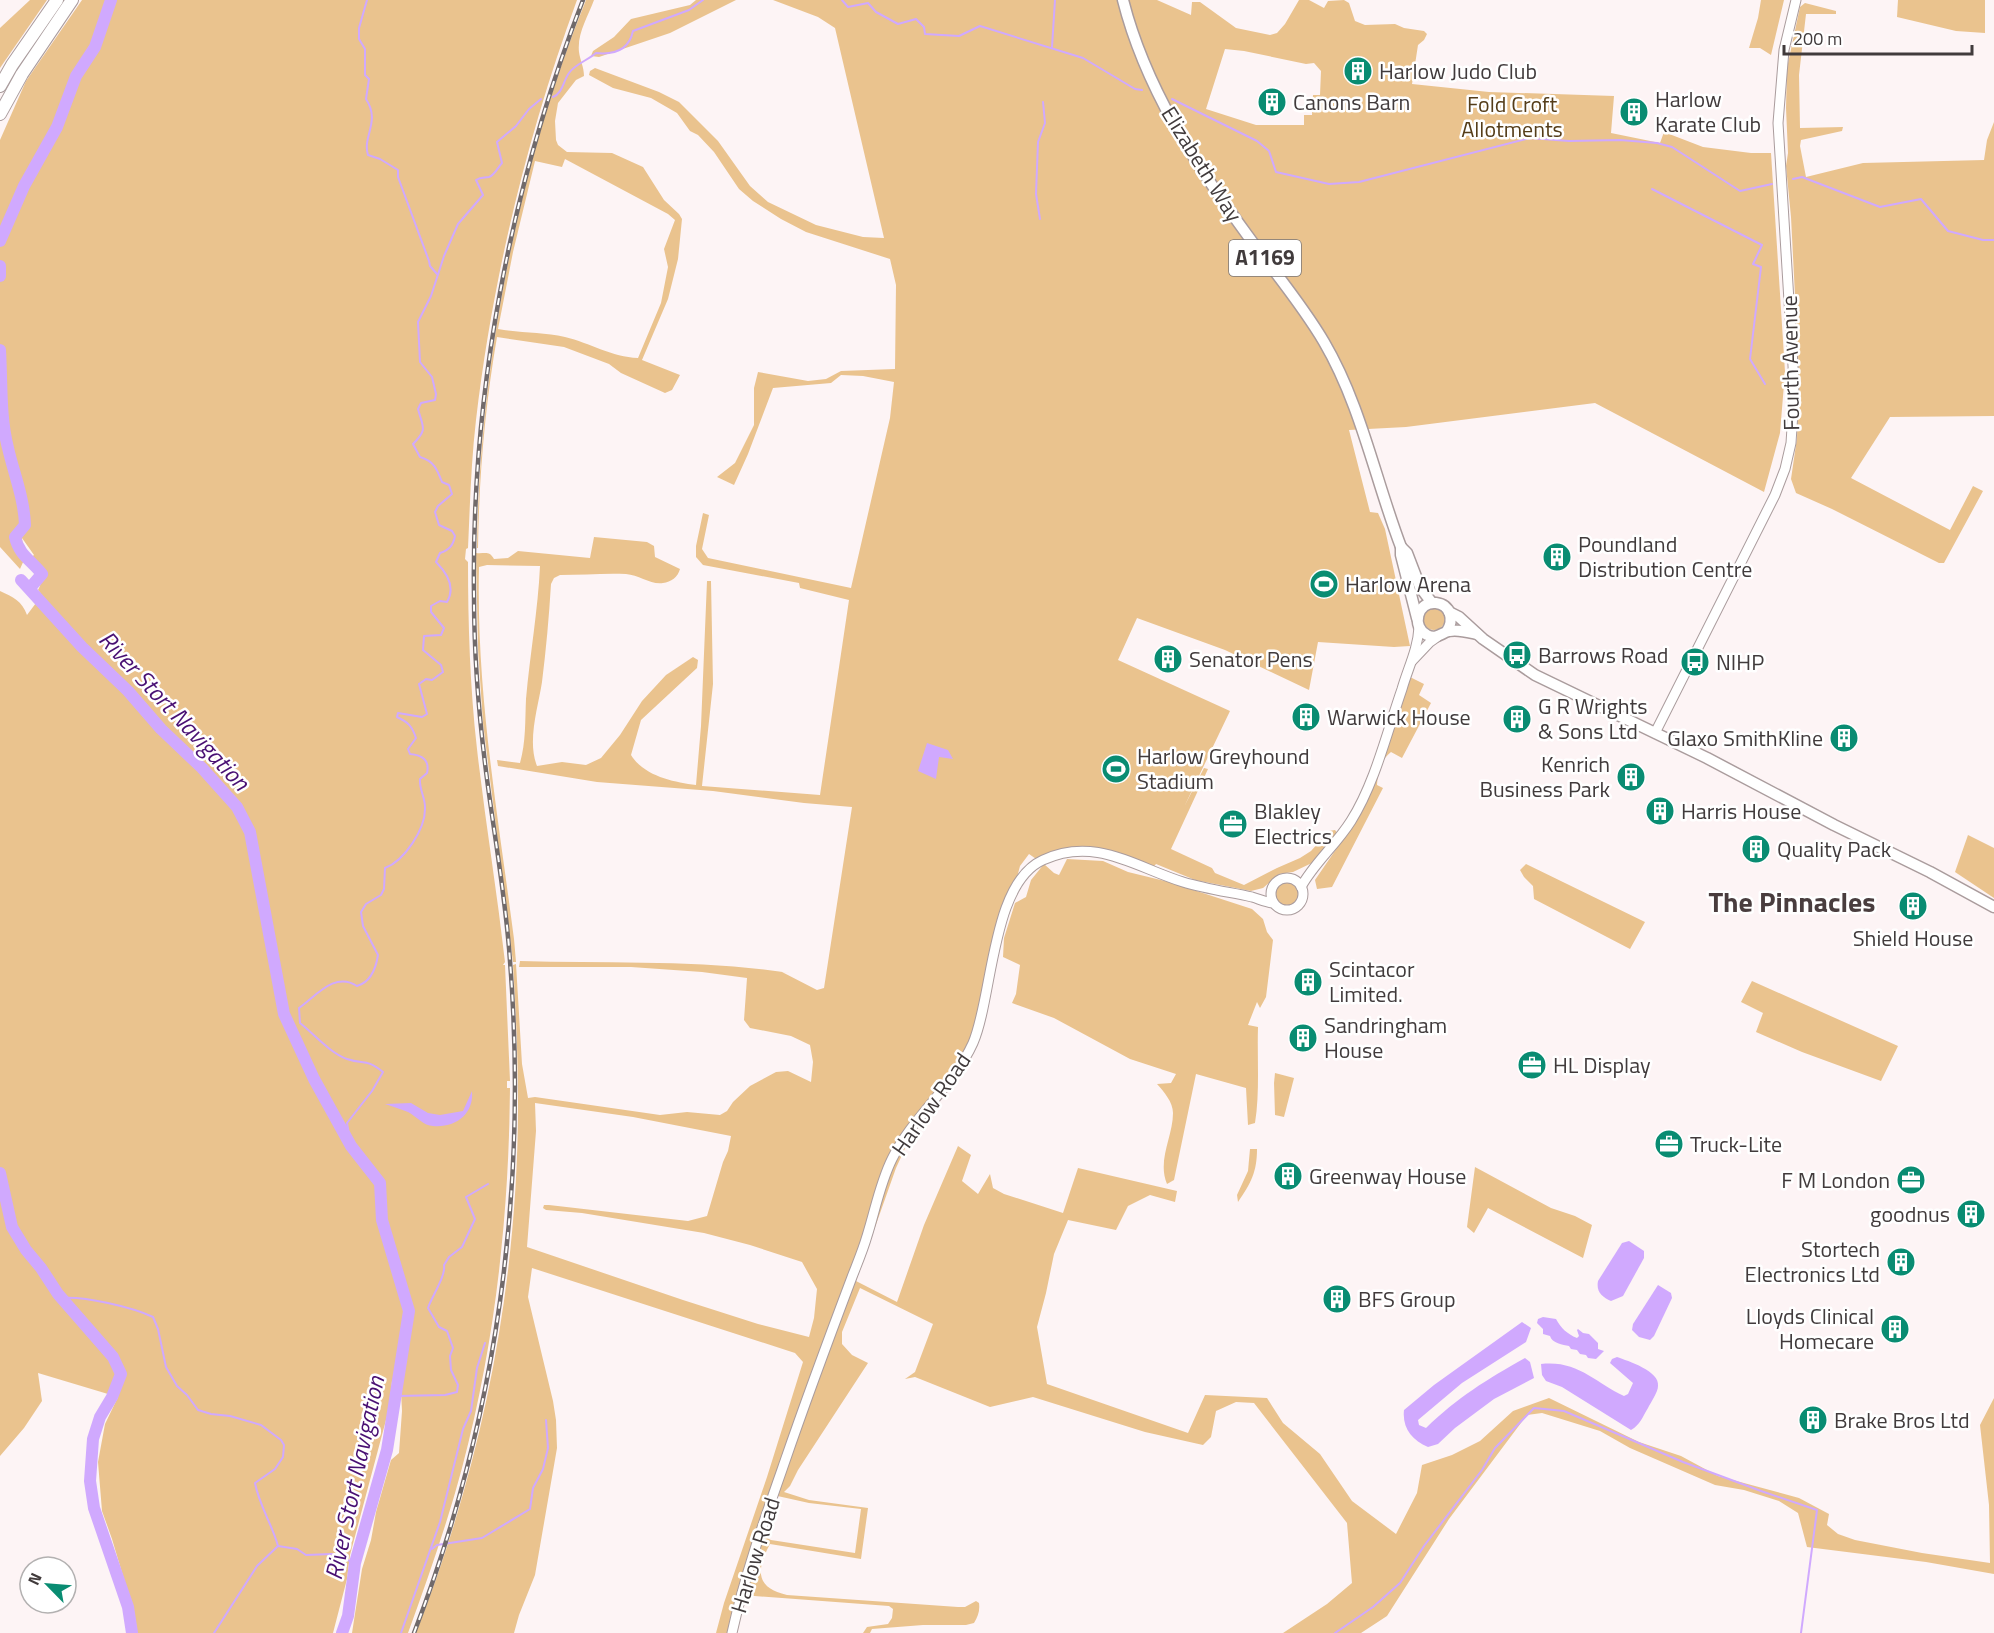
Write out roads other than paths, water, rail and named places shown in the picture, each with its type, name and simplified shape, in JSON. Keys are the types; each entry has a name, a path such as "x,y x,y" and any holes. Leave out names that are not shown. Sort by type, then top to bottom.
{"highway":[{"path":"0,86 57,0"},
{"path":"0,114 22,74 72,0"}],"main road":[{"name":"Elizabeth Way","path":"1123,0 1156,90 1208,179 1249,238 1307,313 1343,380 1401,547 1418,622"},
{"name":"Elizabeth Way","path":"1401,547 1407,553 1420,587 1431,603"},
{"path":"1477,634 1460,631 1426,635 1418,622 1422,608 1431,603 1443,605 1477,634 1535,675 1655,733 1930,872 1994,907"},
{"path":"1442,634 1451,622 1449,612"}],"street":[{"name":"Fourth Avenue","path":"1655,733 1775,495 1785,470 1791,443 1794,382 1778,123 1784,50 1797,0"},
{"path":"1272,888 1273,903 1282,910 1294,909 1302,900 1301,887 1311,870 1333,847 1359,807 1389,730 1412,661 1418,622"},
{"path":"1412,661 1430,642 1442,634"},
{"name":"Harlow Road","path":"732,1633 759,1533 821,1358 866,1241 892,1158 912,1126 960,1066 974,1041 994,948 1013,892 1019,883 1039,861 1065,852 1089,850 1116,856 1182,882 1273,903"},
{"path":"1254,897 1272,888 1278,881 1291,879 1311,870"},
{"path":"1291,879 1301,887"}],"waterway":[{"name":"River Stort Navigation","path":"0,241 24,186 57,127 76,76 95,47 111,0"},
{"path":"367,0 359,28 359,39 365,49 365,75 369,79 366,99 372,115 367,141 368,155 398,170 398,177 430,266 437,274"},
{"path":"553,97 561,90 571,70 596,53 620,50 628,43 633,31 689,10 703,0"},
{"path":"842,0 848,7 868,3 876,12 898,24 916,19 924,27 925,34 959,36 980,26 1083,58 1135,89 1142,90"},
{"path":"1052,47 1055,0"},
{"path":"351,1146 347,1123 372,1091 383,1072 368,1063 347,1059 328,1048 300,1023 299,1008 333,983 341,981 357,986 372,974 378,955 363,926 361,912 366,904 381,895 384,889 385,868 399,859 406,851 418,834 424,816 425,803 420,779 427,773 428,768 421,757 410,754 408,749 416,738 409,725 397,717 398,713 422,717 427,714 419,684 426,679 432,680 443,672 441,665 423,650 424,636 441,635 444,628 431,612 431,606 440,601 447,602 451,591 447,576 436,562 440,553 452,545 455,536 452,531 439,525 435,512 438,506 452,494 449,485 442,482 432,463 420,457 413,444 421,435 423,428 418,409 421,403 435,400 436,394 432,377 420,362 418,322 431,296 444,256 458,224 483,195 476,180 495,173 502,163 497,142 516,126 529,109 541,99"},
{"path":"1172,99 1257,141 1269,151 1276,172 1329,184 1359,182 1530,138 1657,143 1672,147 1740,191 1772,184"},
{"path":"1040,219 1036,194 1038,142 1045,123 1043,102"},
{"path":"1793,179 1802,177 1880,207 1921,199 1948,231 1983,240 1994,240"},
{"path":"1652,189 1762,245 1753,264 1761,267 1750,359 1765,384"},
{"path":"0,266 0,276"},
{"path":"0,350 4,424 21,496 25,525 15,537 22,553 42,574 30,588"},
{"name":"River Stort Navigation","path":"21,580 82,647 128,691 161,729 202,768 237,807 250,832 284,1014 314,1079 351,1146 380,1183 382,1220 409,1311 387,1450 355,1563 348,1616 342,1633"},
{"path":"0,1173 12,1227 58,1294 113,1357 121,1374 112,1397 100,1417 93,1439 90,1481 94,1508 128,1607 132,1633"},
{"path":"397,1396 445,1395 457,1392 458,1385 451,1370 450,1356 453,1348 447,1331 439,1327 428,1308 441,1280 444,1265 449,1257 462,1247 475,1219 466,1197 488,1184"},
{"path":"62,1298 108,1303 153,1317 158,1329 166,1367 177,1386 198,1410 261,1425 281,1440 284,1445 283,1457 275,1469 255,1483 278,1546"},
{"path":"401,1633 440,1522 463,1429 471,1411 477,1368 485,1343"},
{"path":"1335,1633 1373,1607 1400,1583 1424,1546 1482,1470 1495,1448 1534,1408 1564,1411 1683,1462 1817,1510 1801,1633"},
{"path":"432,1549 437,1545 482,1538 530,1509 533,1488 543,1469 548,1448 546,1420"},
{"path":"214,1633 257,1566 278,1546 297,1549 306,1555 332,1554 350,1561"}],"railway":[{"path":"414,1633 443,1552 467,1470 486,1386 500,1302 509,1218 514,1132 514,1047 510,961 484,756 476,665 475,520 480,444 488,368 500,293 516,218 557,72 583,0"}],"place":[{"name":"Harlow Judo Club","path":"1358,71"},
{"name":"Canons Barn","path":"1272,102"},
{"name":"Harlow Karate Club","path":"1634,112"},
{"name":"Poundland Distribution Centre","path":"1557,557"},
{"name":"Harlow Arena","path":"1324,584"},
{"name":"Barrows Road","path":"1517,655"},
{"name":"Senator Pens","path":"1168,659"},
{"name":"NIHP","path":"1695,662"},
{"name":"Warwick House","path":"1306,717"},
{"name":"G R Wrights & Sons Ltd","path":"1517,719"},
{"name":"Glaxo SmithKline","path":"1844,738"},
{"name":"Harlow Greyhound Stadium","path":"1116,769"},
{"name":"Kenrich Business Park","path":"1631,777"},
{"name":"Harris House","path":"1660,811"},
{"name":"Blakley Electrics","path":"1233,824"},
{"name":"Quality Pack","path":"1756,849"},
{"name":"Shield House","path":"1913,906"},
{"name":"Scintacor Limited.","path":"1308,982"},
{"name":"Sandringham House","path":"1303,1038"},
{"name":"HL Display","path":"1532,1065"},
{"name":"Truck-Lite","path":"1669,1144"},
{"name":"Greenway House","path":"1288,1176"},
{"name":"F M London","path":"1911,1180"},
{"name":"goodnus","path":"1971,1214"},
{"name":"Stortech Electronics Ltd","path":"1901,1262"},
{"name":"BFS Group","path":"1337,1299"},
{"name":"Lloyds Clinical Homecare","path":"1895,1329"},
{"name":"Brake Bros Ltd","path":"1813,1420"}],"district":[{"name":"The Pinnacles","path":"1792,902"}],"park label":[{"name":"Fold Croft Allotments","path":"1512,116"}]}
